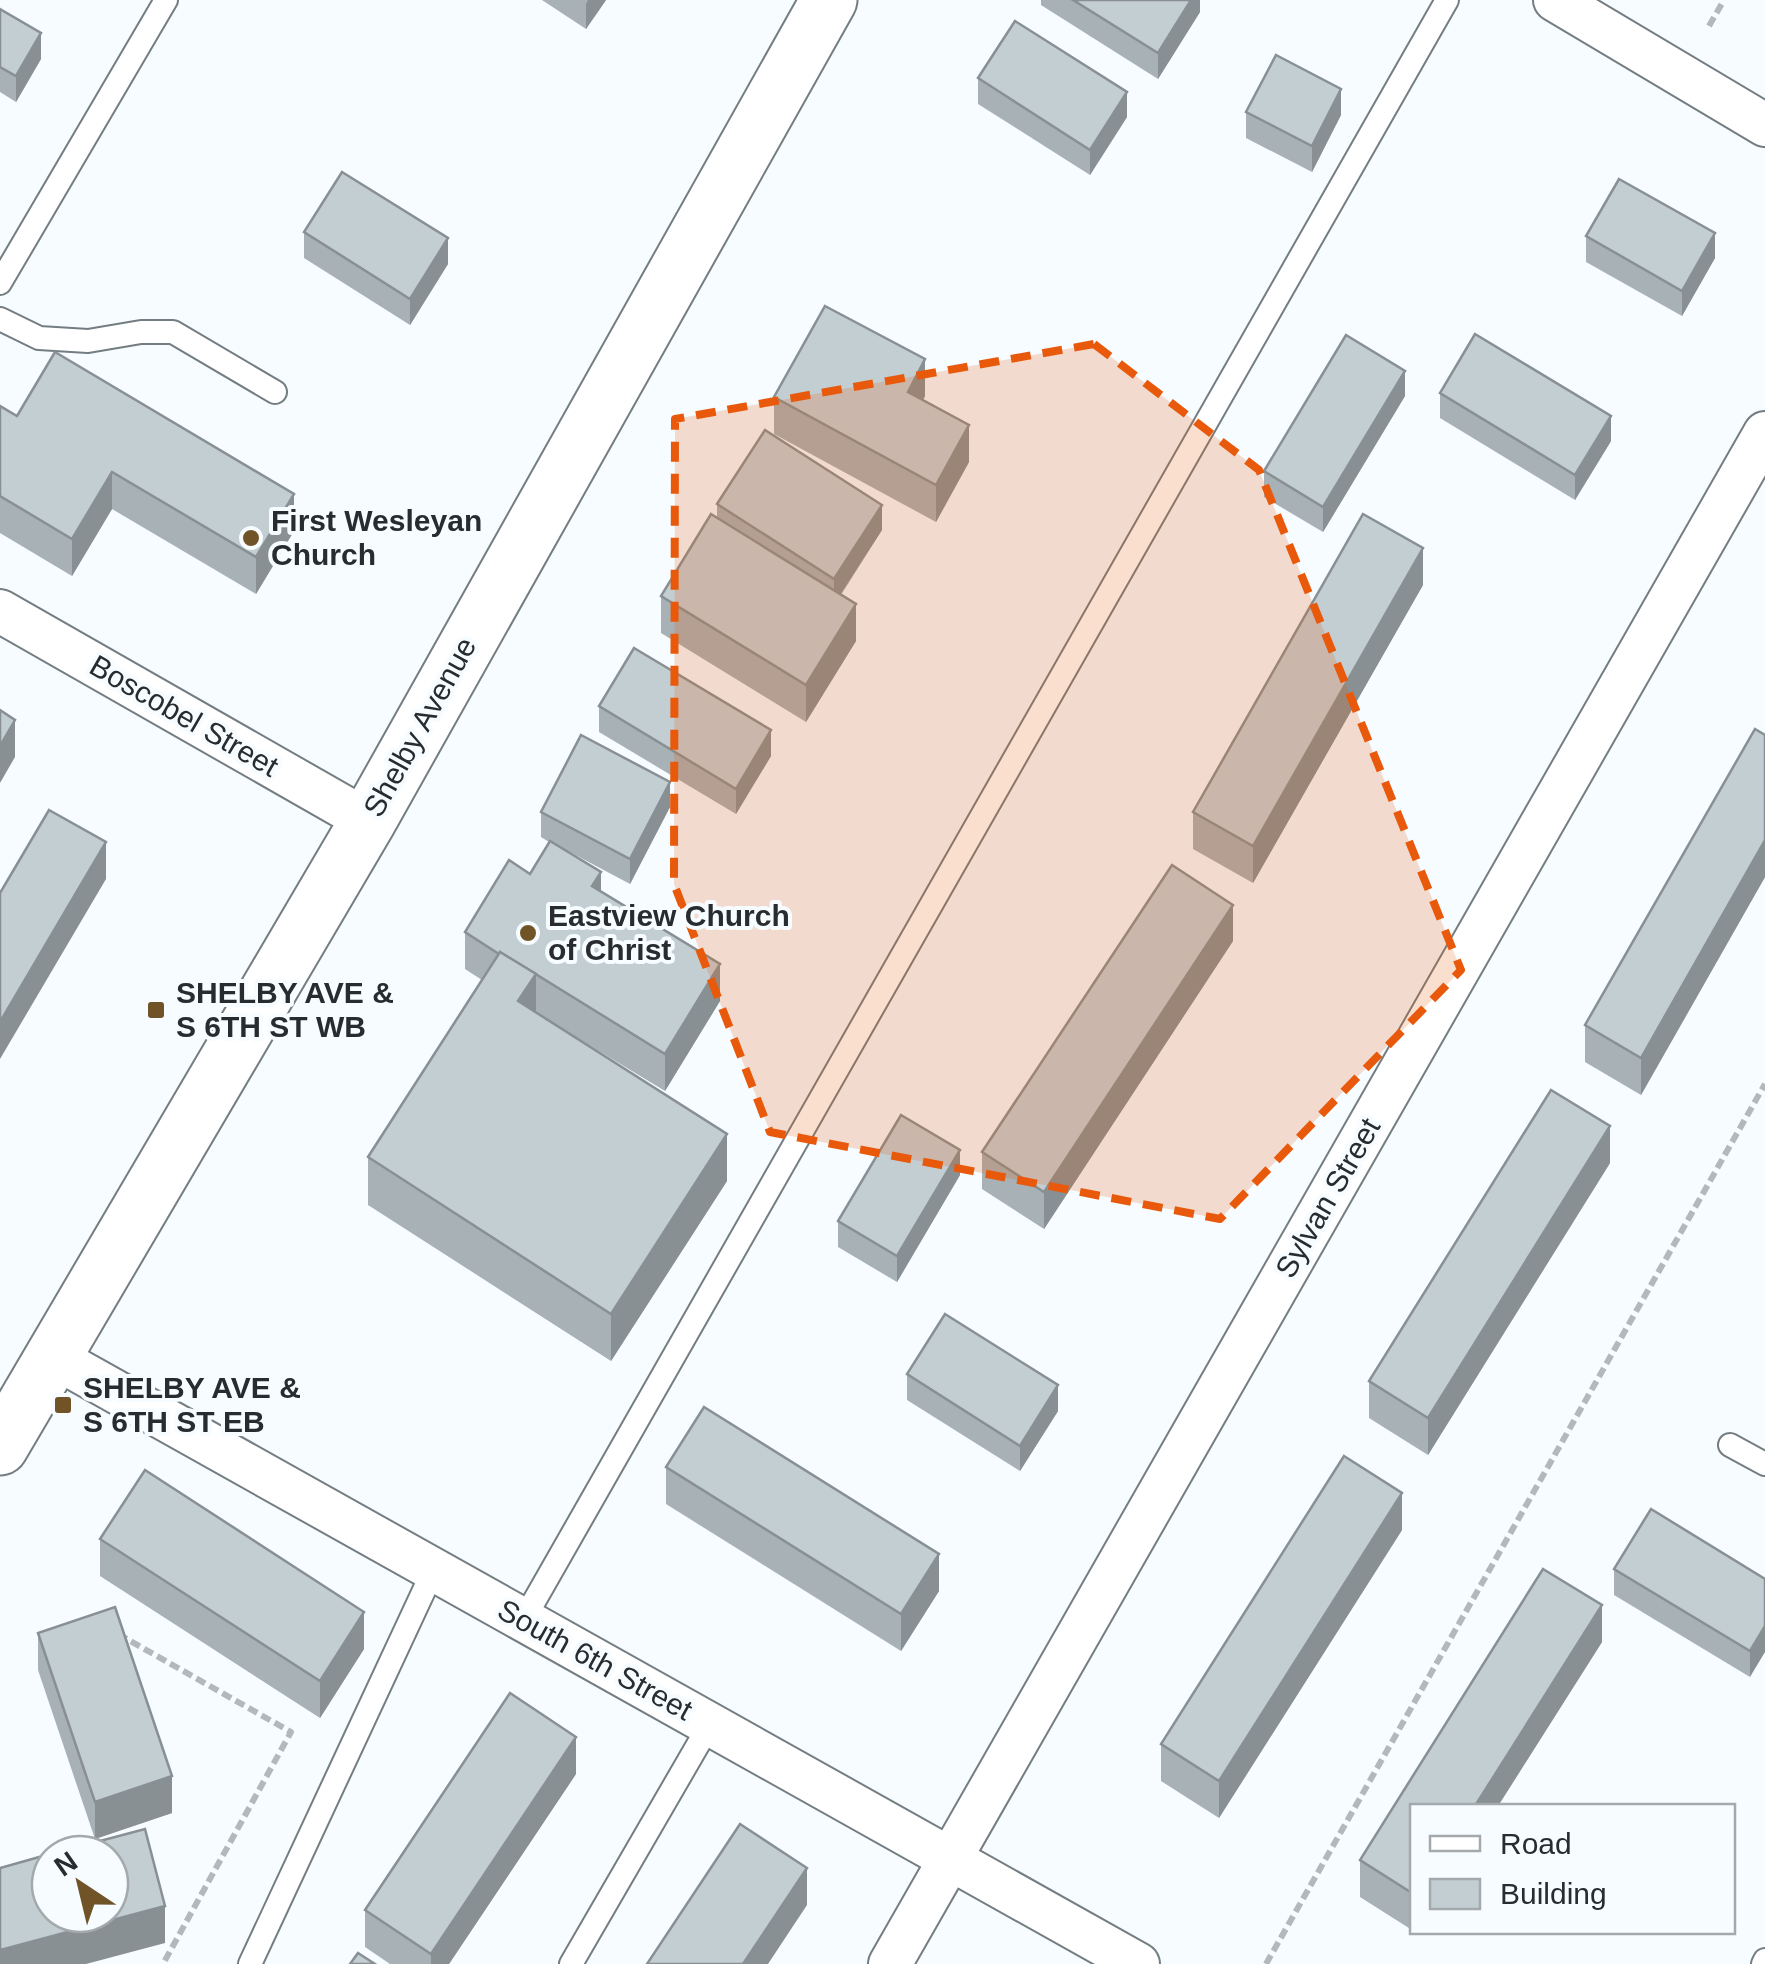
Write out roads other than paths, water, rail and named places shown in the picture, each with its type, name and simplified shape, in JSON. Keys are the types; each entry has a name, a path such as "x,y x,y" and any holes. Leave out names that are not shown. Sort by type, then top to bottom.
{"street":[{"name":"Shelby Avenue","path":"0,1447 368,821 828,0"},
{"path":"1555,0 1765,125"},
{"name":"Sylvan Street","path":"890,1964 1765,433"},
{"name":"Boscobel Street","path":"0,611 368,821"},
{"name":"South 6th Street","path":"52,1356 1138,1964"}],"lane":[{"path":"0,283 166,0"},
{"path":"524,1619 1446,0"},
{"path":"0,319 39,338 88,341 141,332 173,332 275,392"},
{"path":"1730,1445 1765,1464"},
{"path":"250,1964 434,1569"},
{"path":"570,1964 710,1724"}],"place":[{"name":"First Wesleyan Church","path":"251,538"},
{"name":"Eastview Church of Christ","path":"528,933"},
{"name":"SHELBY AVE & S 6TH ST WB","path":"156,1010"},
{"name":"SHELBY AVE & S 6TH ST EB","path":"63,1405"}]}
